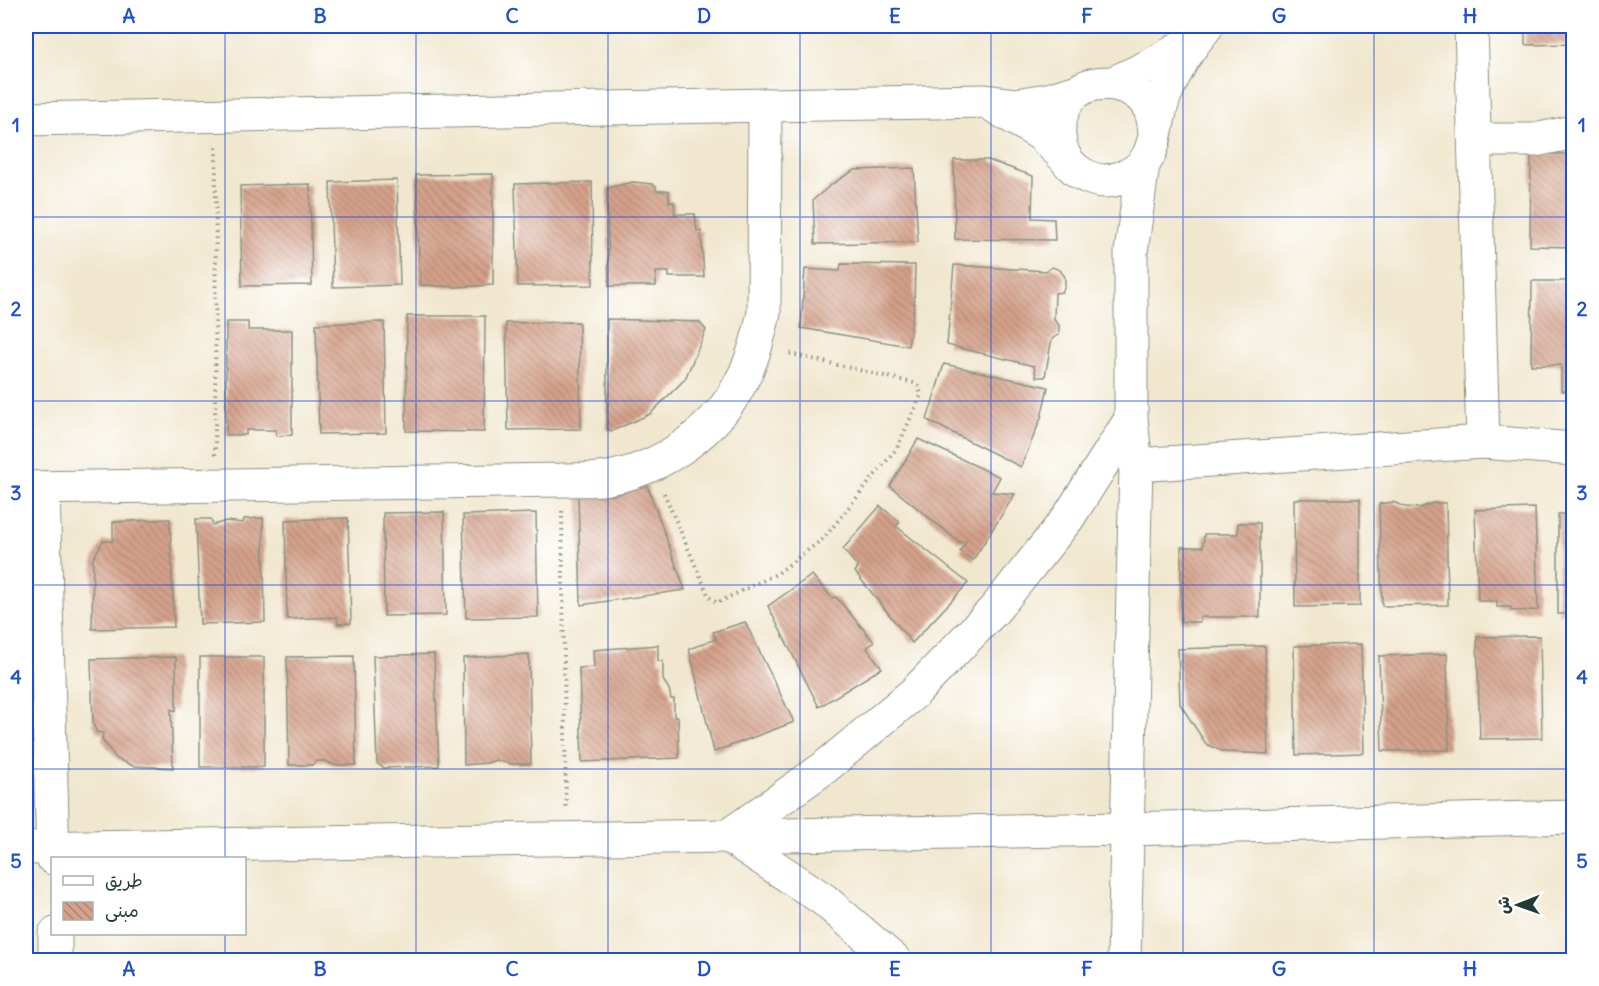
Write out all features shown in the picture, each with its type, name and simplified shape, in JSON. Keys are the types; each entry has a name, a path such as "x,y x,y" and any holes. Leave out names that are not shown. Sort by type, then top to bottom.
{"street":[{"path":"26,119 985,101 1016,105 1047,100 1094,84 1113,82 1164,59 1204,29"},
{"path":"985,101 1042,135 1077,171 1094,179 1112,181 1129,175 1143,164 1150,154 1164,97 1180,63 1204,29"},
{"path":"1468,29 1475,140 1483,442"},
{"path":"1113,82 1130,88 1144,99 1153,115 1155,133"},
{"path":"1065,158 1058,141 1058,122 1065,105 1078,91"},
{"path":"765,105 764,312 757,346 741,383 717,416 687,444 652,465 608,478 562,480 34,488 44,851 1126,829 1574,817"},
{"path":"1475,140 1535,140 1574,132"},
{"path":"1124,960 1136,465 1131,419 1131,252 1143,164"},
{"path":"1094,179 1110,202 1131,252"},
{"path":"728,836 824,768 914,693 995,609 1068,518 1131,419"},
{"path":"1136,465 1483,442 1574,449"},
{"path":"728,836 822,900 894,960"},
{"path":"55,935 55,960"}],"path":[{"path":"215,485 216,116"},
{"path":"652,465 709,597 717,603 778,573 824,538 897,448 921,395 919,387 914,383 757,346"},
{"path":"562,480 566,839"}],"building":[{"path":"1525,26 1574,26 1574,44 1525,45"},
{"path":"1531,154 1574,154 1574,247 1530,246"},
{"path":"954,160 988,160 1033,176 1032,218 1054,219 1055,240 955,239"},
{"path":"914,168 918,242 815,244 813,200 832,184 854,170"},
{"path":"493,174 493,285 456,287 420,285 416,175"},
{"path":"397,180 400,285 333,287 330,182"},
{"path":"592,182 593,285 518,286 515,184"},
{"path":"633,182 652,184 656,187 656,191 669,191 669,202 674,202 675,214 695,214 697,231 701,231 704,277 669,277 669,272 656,272 656,286 609,286 607,188"},
{"path":"310,184 312,285 242,286 240,186"},
{"path":"841,264 915,265 914,307 908,346 801,328 805,269 840,271"},
{"path":"954,265 1046,271 1052,267 1060,270 1065,277 1065,286 1062,292 1055,293 1054,320 1059,325 1059,335 1053,338 1051,343 1045,377 1036,377 1034,366 947,345"},
{"path":"1532,281 1574,281 1574,391 1561,391 1561,365 1531,365"},
{"path":"407,316 485,316 484,432 406,431"},
{"path":"607,319 699,322 706,330 685,379 650,414 612,431 607,429"},
{"path":"226,322 248,322 248,330 292,330 292,435 276,436 276,430 246,430 246,435 226,435"},
{"path":"384,322 386,433 319,434 316,324"},
{"path":"579,322 581,429 508,430 506,323"},
{"path":"944,364 1048,387 1041,418 1021,467 927,420"},
{"path":"918,439 1000,477 992,492 1015,494 973,560 960,551 966,542 959,542 890,486"},
{"path":"647,485 685,590 581,605 578,496 613,495"},
{"path":"1294,499 1360,499 1360,606 1295,607"},
{"path":"1393,502 1405,507 1420,508 1433,503 1446,503 1448,605 1382,606 1379,504"},
{"path":"880,506 900,522 896,526 968,583 912,643 855,572 858,567 843,549"},
{"path":"1535,508 1538,610 1511,611 1511,607 1497,607 1497,601 1478,601 1475,510"},
{"path":"444,512 446,615 384,616 383,513"},
{"path":"536,513 538,617 466,618 463,515"},
{"path":"1558,514 1574,514 1574,614 1558,614"},
{"path":"263,518 265,622 200,624 196,519 211,519 213,525 226,521 243,523 244,519"},
{"path":"348,518 351,623 338,624 337,617 287,619 285,520"},
{"path":"170,519 174,627 92,629 93,559 103,541 113,541 113,522"},
{"path":"1238,523 1260,523 1260,617 1200,617 1200,622 1181,622 1181,547 1203,547 1204,534 1238,534"},
{"path":"812,575 832,598 836,597 874,642 867,648 882,668 819,707 768,606"},
{"path":"745,622 794,722 714,752 689,649 716,639 713,632"},
{"path":"1540,636 1542,738 1480,739 1477,637"},
{"path":"1361,644 1364,753 1296,755 1294,646"},
{"path":"658,645 658,661 663,661 663,680 669,689 671,699 674,699 674,717 678,717 679,758 582,762 579,668 594,667 593,650"},
{"path":"1265,646 1268,754 1224,752 1206,744 1180,704 1178,649"},
{"path":"434,654 439,766 383,768 377,763 373,656"},
{"path":"529,654 531,764 510,764 496,760 464,765 463,658"},
{"path":"1447,654 1449,750 1382,751 1379,656"},
{"path":"354,656 356,765 334,765 325,761 317,761 312,765 289,765 287,657"},
{"path":"176,657 176,711 171,709 173,768 133,766 117,759 102,740 103,733 97,732 93,724 91,659"},
{"path":"200,657 264,657 264,767 200,767"}]}
